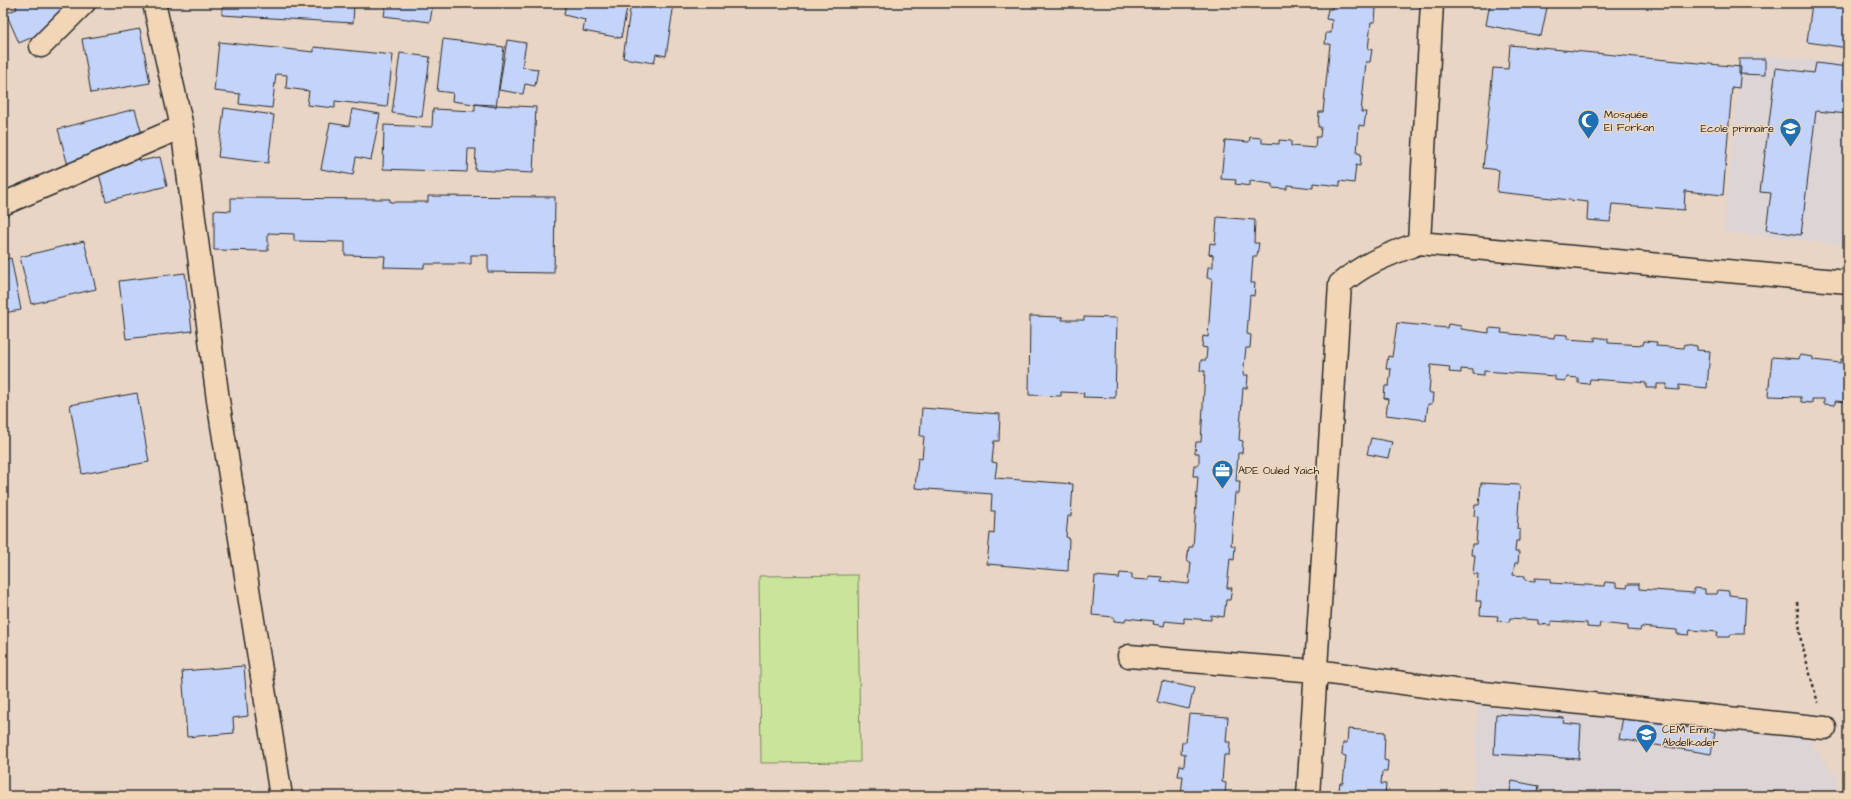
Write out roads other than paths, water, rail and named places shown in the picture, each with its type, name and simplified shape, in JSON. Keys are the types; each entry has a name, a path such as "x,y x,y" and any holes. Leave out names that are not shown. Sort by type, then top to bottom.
{"street":[{"path":"41,46 84,3"},
{"path":"154,3 182,127 218,400 281,796"},
{"path":"1419,243 1432,3"},
{"path":"3,204 182,127"},
{"path":"1308,796 1340,284 1356,270 1376,260 1419,243 1848,282"},
{"path":"1129,656 1316,672 1454,690 1825,728"}],"place":[{"name":"Mosquée El Forkan","path":"1589,140"},
{"name":"Ecole primaire","path":"1790,148"},
{"name":"ADE Ouled Yaich","path":"1223,490"},
{"name":"CEM Emir Abdelkader","path":"1647,754"}]}
